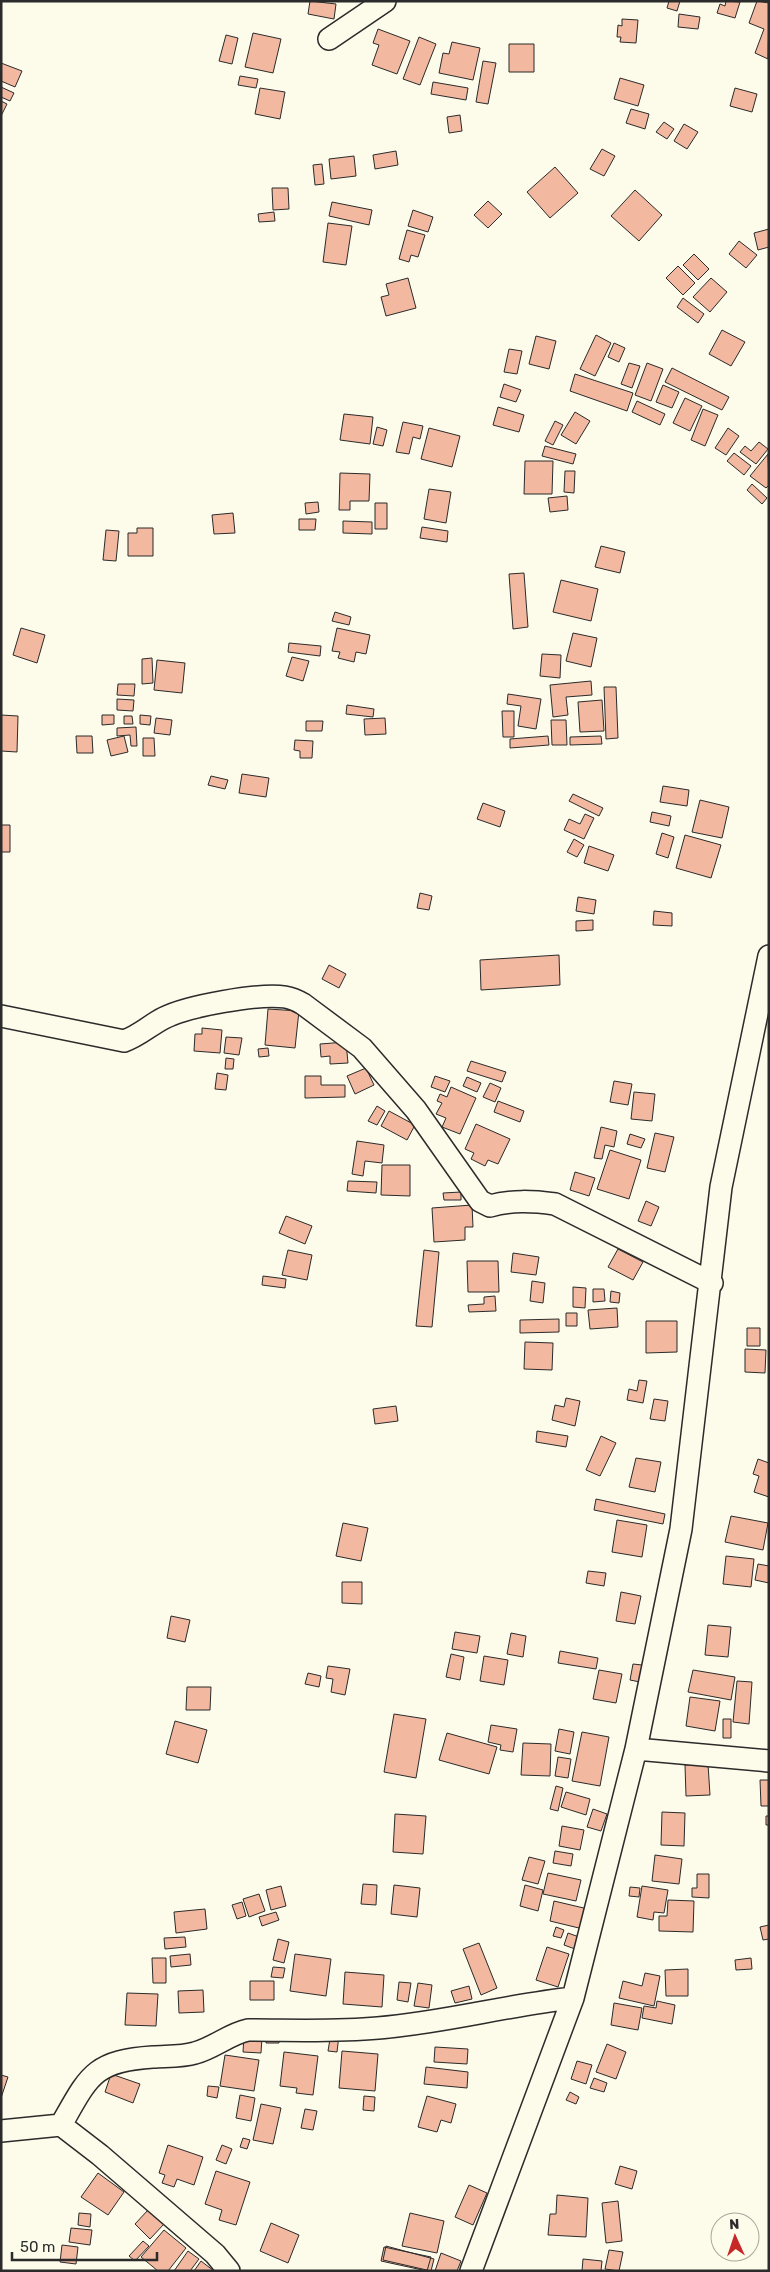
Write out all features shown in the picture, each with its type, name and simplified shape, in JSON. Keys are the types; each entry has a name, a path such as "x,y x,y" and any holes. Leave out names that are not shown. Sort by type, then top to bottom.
{"street":[{"path":"329,39 385,1"},
{"path":"471,2271 573,1998 636,1749 681,1529 722,1187 769,956"},
{"path":"1,1016 124,1041 134,1038 164,1018 225,1001 275,997 293,1000 303,1004 362,1048 416,1110 480,1201 490,1206 506,1201 526,1200 555,1204 712,1282"},
{"path":"636,1749 769,1761"},
{"path":"61,2125 83,2086 104,2066 124,2059 194,2053 239,2032 248,2030 378,2028 431,2021 526,2003 573,1998"},
{"path":"1,2131 61,2125 158,2204 215,2254 229,2271"}],"building":[{"path":"310,1 336,4 334,19 308,14"},
{"path":"669,1 680,1 677,11 667,8"},
{"path":"726,1 740,2 735,18 717,13 720,4 725,6"},
{"path":"757,1 769,3 768,59 755,53 764,29 749,23"},
{"path":"679,14 700,17 698,29 678,27"},
{"path":"622,19 638,20 636,43 620,42 621,37 617,37 618,25 622,26"},
{"path":"378,29 410,41 397,74 372,65 379,45 373,43"},
{"path":"253,33 281,39 273,73 245,67"},
{"path":"226,35 238,38 232,64 219,61"},
{"path":"419,37 436,44 420,85 403,79"},
{"path":"452,42 480,48 473,80 439,73 443,53 449,54"},
{"path":"509,44 534,44 534,72 509,72"},
{"path":"483,61 496,63 488,104 476,102"},
{"path":"1,63 22,71 15,87 1,81"},
{"path":"240,76 258,79 256,88 238,85"},
{"path":"620,78 644,85 638,106 614,99"},
{"path":"433,82 468,88 466,100 431,94"},
{"path":"1,87 14,93 10,101 1,97"},
{"path":"260,88 285,92 280,119 255,114"},
{"path":"735,88 757,94 752,112 730,106"},
{"path":"1,101 7,104 1,116"},
{"path":"631,109 649,114 645,129 626,123"},
{"path":"460,115 462,131 449,133 447,117"},
{"path":"664,122 674,129 667,139 656,132"},
{"path":"684,124 698,132 687,149 674,141"},
{"path":"602,149 615,156 604,176 590,169"},
{"path":"396,151 398,165 375,169 373,155"},
{"path":"354,156 356,176 331,179 329,159"},
{"path":"322,164 324,184 315,185 313,165"},
{"path":"555,167 578,193 550,218 527,192"},
{"path":"272,188 288,188 289,209 273,210"},
{"path":"635,190 662,215 639,241 611,216"},
{"path":"488,201 502,214 488,228 474,215"},
{"path":"332,202 372,210 369,225 329,216"},
{"path":"413,210 433,217 428,232 408,226"},
{"path":"274,212 275,221 259,222 258,214"},
{"path":"328,223 352,226 346,265 323,262"},
{"path":"769,229 769,247 758,250 754,233"},
{"path":"407,230 425,235 418,257 411,255 409,262 399,259"},
{"path":"739,241 757,255 746,268 729,254"},
{"path":"694,254 709,269 698,280 683,265"},
{"path":"678,266 695,283 683,295 666,278"},
{"path":"408,278 416,308 386,316 381,297 389,295 386,284"},
{"path":"711,278 727,292 710,312 693,297"},
{"path":"683,298 704,314 698,323 677,307"},
{"path":"722,330 745,342 731,366 709,354"},
{"path":"596,335 611,343 595,376 580,369"},
{"path":"536,336 556,341 549,369 529,364"},
{"path":"614,343 625,348 619,362 608,357"},
{"path":"509,349 522,351 517,374 504,372"},
{"path":"629,363 640,366 632,388 621,384"},
{"path":"647,363 663,369 651,401 635,395"},
{"path":"672,368 729,397 722,410 665,382"},
{"path":"575,374 633,393 627,411 570,391"},
{"path":"504,384 521,390 516,402 500,397"},
{"path":"663,385 679,392 672,408 656,402"},
{"path":"685,398 702,406 690,431 673,423"},
{"path":"637,401 665,414 660,425 632,412"},
{"path":"498,407 524,415 519,432 493,425"},
{"path":"703,409 718,415 705,446 691,440"},
{"path":"575,412 590,421 576,444 561,435"},
{"path":"344,414 373,417 370,444 340,440"},
{"path":"555,421 563,425 553,445 545,441"},
{"path":"403,422 423,426 420,439 413,437 409,454 396,452"},
{"path":"377,427 387,430 383,446 373,444"},
{"path":"429,428 460,436 452,467 421,459"},
{"path":"728,428 739,436 726,455 715,448"},
{"path":"759,442 768,449 756,464 740,452 745,446 751,451"},
{"path":"545,446 576,454 573,464 542,456"},
{"path":"734,453 751,466 744,475 727,461"},
{"path":"768,454 769,485 766,488 750,476"},
{"path":"525,461 553,461 552,494 524,494"},
{"path":"565,471 575,471 574,493 564,492"},
{"path":"340,473 370,474 369,501 350,501 350,510 339,510"},
{"path":"752,484 767,498 762,504 747,490"},
{"path":"429,489 451,492 446,523 424,519"},
{"path":"567,496 568,510 550,512 548,498"},
{"path":"318,502 319,512 306,514 305,503"},
{"path":"375,503 387,503 387,529 375,529"},
{"path":"233,513 235,533 214,534 212,515"},
{"path":"299,519 316,519 315,530 299,530"},
{"path":"343,521 372,522 372,534 343,533"},
{"path":"422,527 448,531 447,542 420,538"},
{"path":"137,528 153,528 153,556 128,556 128,533 137,533"},
{"path":"106,530 119,531 116,561 103,560"},
{"path":"601,546 625,552 620,573 595,567"},
{"path":"524,573 528,627 513,629 509,574"},
{"path":"561,580 598,589 591,621 553,612"},
{"path":"335,612 351,617 349,625 332,621"},
{"path":"21,628 45,635 37,663 13,655"},
{"path":"337,628 370,635 366,654 356,652 354,662 338,658 340,652 332,651"},
{"path":"573,633 597,638 591,667 566,661"},
{"path":"289,643 321,646 320,656 288,652"},
{"path":"542,654 561,655 560,678 540,676"},
{"path":"292,657 309,661 303,681 286,676"},
{"path":"152,658 153,683 142,684 142,659"},
{"path":"157,660 185,663 182,693 154,690"},
{"path":"591,681 592,695 566,697 568,715 553,717 550,685"},
{"path":"118,684 135,684 134,696 117,695"},
{"path":"604,687 616,687 618,738 606,739"},
{"path":"508,694 541,699 536,729 518,726 521,706 507,704"},
{"path":"117,699 134,700 133,711 117,710"},
{"path":"602,700 604,731 580,732 578,702"},
{"path":"347,705 374,709 373,717 346,714"},
{"path":"502,711 514,711 514,737 503,737"},
{"path":"1,715 18,716 17,752 1,751"},
{"path":"102,715 114,715 114,724 102,725"},
{"path":"140,715 151,716 150,725 140,724"},
{"path":"124,716 132,716 133,724 124,724"},
{"path":"156,718 172,720 170,735 154,733"},
{"path":"385,718 386,734 365,735 364,719"},
{"path":"551,720 566,720 567,745 552,745"},
{"path":"306,721 323,721 322,731 306,731"},
{"path":"136,727 137,746 131,746 130,735 117,736 117,728"},
{"path":"76,736 92,736 93,753 77,753"},
{"path":"124,736 128,752 111,756 107,740"},
{"path":"548,736 549,745 510,748 510,739"},
{"path":"601,736 602,744 570,745 570,737"},
{"path":"143,738 154,738 155,756 143,756"},
{"path":"295,740 313,741 312,758 300,758 300,751 294,750"},
{"path":"242,774 269,778 266,797 239,793"},
{"path":"211,776 228,780 225,789 208,785"},
{"path":"663,786 689,790 687,806 660,802"},
{"path":"573,794 603,808 599,816 569,801"},
{"path":"700,800 729,807 722,838 692,832"},
{"path":"483,803 505,811 500,827 477,819"},
{"path":"652,812 671,816 669,826 650,822"},
{"path":"585,814 594,818 584,839 564,830 569,819 580,824"},
{"path":"1,825 10,825 10,852 1,852"},
{"path":"662,833 674,837 668,858 656,854"},
{"path":"685,835 721,845 711,878 676,868"},
{"path":"574,839 584,845 577,857 567,852"},
{"path":"589,846 614,855 608,871 584,863"},
{"path":"420,893 432,896 429,910 417,908"},
{"path":"578,897 596,900 594,914 576,911"},
{"path":"654,911 672,913 672,926 653,925"},
{"path":"593,920 593,930 576,931 576,921"},
{"path":"559,955 560,985 481,990 480,960"},
{"path":"329,965 346,974 339,988 322,979"},
{"path":"268,1009 299,1011 295,1048 265,1045"},
{"path":"202,1028 222,1030 220,1053 194,1051 195,1034 202,1034"},
{"path":"226,1037 242,1038 239,1055 224,1053"},
{"path":"346,1042 348,1063 330,1064 330,1056 321,1057 320,1044"},
{"path":"268,1048 269,1056 259,1057 258,1049"},
{"path":"226,1058 234,1059 233,1069 225,1069"},
{"path":"471,1061 506,1072 502,1082 467,1071"},
{"path":"366,1068 374,1085 355,1094 347,1076"},
{"path":"217,1073 228,1075 226,1090 215,1089"},
{"path":"305,1076 321,1076 321,1085 345,1085 345,1097 305,1098"},
{"path":"435,1076 450,1081 445,1092 431,1087"},
{"path":"467,1077 481,1083 477,1092 463,1086"},
{"path":"614,1081 632,1084 628,1105 610,1102"},
{"path":"490,1083 501,1088 495,1102 483,1097"},
{"path":"451,1087 476,1098 460,1134 442,1127 446,1118 436,1114 442,1103 437,1101 440,1094 447,1097"},
{"path":"634,1092 655,1094 652,1121 631,1119"},
{"path":"498,1101 524,1111 520,1122 494,1112"},
{"path":"377,1106 385,1111 377,1125 368,1121"},
{"path":"389,1111 415,1125 407,1140 381,1126"},
{"path":"476,1124 510,1139 498,1164 488,1160 485,1166 471,1159 474,1153 465,1149"},
{"path":"601,1127 617,1131 614,1147 605,1145 602,1159 594,1158"},
{"path":"655,1133 674,1137 665,1172 647,1168"},
{"path":"630,1134 645,1139 641,1148 627,1144"},
{"path":"357,1141 384,1145 382,1163 365,1161 363,1176 352,1174"},
{"path":"610,1150 641,1160 629,1199 597,1189"},
{"path":"382,1165 410,1165 410,1196 381,1195"},
{"path":"575,1172 595,1178 589,1196 570,1190"},
{"path":"348,1181 377,1182 376,1193 347,1191"},
{"path":"461,1192 461,1200 444,1200 443,1193"},
{"path":"646,1201 659,1207 651,1226 638,1221"},
{"path":"472,1205 473,1227 465,1227 465,1240 434,1242 432,1208"},
{"path":"286,1216 312,1226 305,1244 279,1233"},
{"path":"618,1249 643,1262 633,1280 608,1267"},
{"path":"288,1250 312,1255 307,1280 282,1275"},
{"path":"424,1250 439,1252 432,1327 416,1326"},
{"path":"513,1253 539,1257 536,1275 511,1272"},
{"path":"467,1261 498,1261 499,1292 468,1292"},
{"path":"263,1276 286,1279 285,1288 262,1285"},
{"path":"532,1281 545,1283 543,1303 530,1301"},
{"path":"573,1287 586,1288 585,1308 573,1307"},
{"path":"593,1289 604,1289 605,1301 593,1302"},
{"path":"611,1291 620,1293 619,1303 610,1302"},
{"path":"495,1296 496,1311 469,1312 468,1305 484,1304 484,1297"},
{"path":"617,1308 618,1327 590,1329 588,1310"},
{"path":"566,1313 577,1313 577,1326 566,1326"},
{"path":"559,1319 559,1332 520,1333 520,1320"},
{"path":"646,1321 677,1321 677,1352 646,1353"},
{"path":"747,1328 760,1328 760,1346 747,1346"},
{"path":"525,1342 553,1343 552,1370 524,1369"},
{"path":"745,1349 766,1350 765,1373 745,1372"},
{"path":"639,1380 647,1381 643,1403 627,1400 629,1389 637,1391"},
{"path":"566,1398 580,1401 575,1426 552,1420 555,1405 564,1407"},
{"path":"654,1399 668,1401 665,1421 650,1419"},
{"path":"396,1406 398,1421 375,1424 373,1409"},
{"path":"537,1431 568,1436 566,1447 536,1442"},
{"path":"601,1436 616,1443 600,1476 586,1470"},
{"path":"636,1458 661,1462 655,1492 629,1487"},
{"path":"758,1459 769,1463 769,1497 754,1492 759,1476 753,1474"},
{"path":"596,1499 665,1514 663,1524 594,1510"},
{"path":"731,1516 768,1523 763,1550 725,1542"},
{"path":"617,1520 647,1525 642,1557 612,1552"},
{"path":"343,1523 368,1528 361,1561 336,1556"},
{"path":"726,1556 754,1559 751,1587 723,1584"},
{"path":"758,1564 769,1566 769,1583 755,1580"},
{"path":"588,1571 606,1573 604,1586 586,1583"},
{"path":"342,1582 362,1582 362,1604 342,1603"},
{"path":"621,1592 641,1596 635,1624 616,1621"},
{"path":"171,1616 190,1620 185,1642 167,1638"},
{"path":"708,1625 731,1627 728,1657 705,1655"},
{"path":"455,1632 480,1636 477,1653 452,1649"},
{"path":"511,1633 526,1636 523,1657 507,1654"},
{"path":"560,1651 598,1658 596,1669 558,1663"},
{"path":"451,1654 464,1657 460,1680 446,1677"},
{"path":"484,1656 508,1660 504,1685 480,1681"},
{"path":"633,1664 642,1665 640,1682 630,1680"},
{"path":"328,1666 350,1669 345,1695 331,1692 333,1679 326,1678"},
{"path":"599,1670 622,1674 616,1703 593,1699"},
{"path":"693,1670 735,1677 731,1700 688,1692"},
{"path":"308,1673 321,1676 319,1687 305,1684"},
{"path":"737,1681 752,1682 749,1724 733,1722"},
{"path":"187,1687 211,1687 210,1710 186,1710"},
{"path":"690,1697 720,1701 715,1731 686,1726"},
{"path":"394,1714 426,1719 416,1778 384,1772"},
{"path":"723,1719 731,1719 731,1738 723,1738"},
{"path":"175,1721 207,1730 198,1763 166,1754"},
{"path":"491,1725 517,1729 513,1752 500,1750 501,1745 488,1742"},
{"path":"559,1729 574,1732 570,1754 555,1751"},
{"path":"582,1732 609,1737 600,1786 572,1781"},
{"path":"447,1733 497,1747 489,1774 439,1760"},
{"path":"523,1743 551,1744 550,1776 521,1775"},
{"path":"558,1757 571,1759 568,1778 555,1776"},
{"path":"708,1764 710,1795 686,1796 685,1765"},
{"path":"760,1780 769,1780 769,1806 761,1806"},
{"path":"556,1786 563,1788 558,1811 550,1809"},
{"path":"566,1792 590,1799 586,1815 561,1807"},
{"path":"593,1809 607,1814 601,1831 587,1827"},
{"path":"662,1812 685,1813 684,1846 661,1845"},
{"path":"395,1814 426,1816 423,1854 393,1852"},
{"path":"766,1816 769,1816 769,1825 766,1825"},
{"path":"562,1826 584,1830 580,1850 559,1846"},
{"path":"555,1851 573,1854 571,1866 553,1863"},
{"path":"655,1855 682,1859 679,1884 652,1881"},
{"path":"529,1857 545,1861 538,1884 522,1880"},
{"path":"548,1873 581,1880 576,1901 543,1894"},
{"path":"697,1874 709,1874 709,1898 692,1897 692,1888 697,1888"},
{"path":"363,1884 377,1885 376,1905 361,1904"},
{"path":"394,1885 420,1888 417,1917 391,1914"},
{"path":"525,1885 543,1890 538,1911 520,1906"},
{"path":"281,1886 286,1906 271,1910 266,1890"},
{"path":"642,1886 668,1890 664,1913 654,1912 653,1920 637,1917"},
{"path":"630,1887 640,1888 639,1897 629,1896"},
{"path":"259,1894 265,1911 249,1917 243,1899"},
{"path":"668,1900 694,1901 693,1932 659,1931 659,1916 667,1916"},
{"path":"554,1901 588,1909 583,1929 550,1921"},
{"path":"242,1902 246,1916 237,1919 232,1905"},
{"path":"205,1909 207,1929 176,1933 174,1912"},
{"path":"276,1912 279,1920 262,1926 259,1917"},
{"path":"769,1925 769,1939 763,1940 760,1927"},
{"path":"556,1927 564,1930 561,1938 553,1936"},
{"path":"568,1933 579,1937 575,1949 564,1945"},
{"path":"185,1937 186,1947 165,1949 164,1938"},
{"path":"278,1939 289,1942 284,1963 273,1960"},
{"path":"479,1943 497,1988 481,1995 463,1949"},
{"path":"547,1947 569,1954 558,1987 536,1980"},
{"path":"190,1954 191,1965 171,1967 170,1956"},
{"path":"295,1954 331,1959 326,1996 290,1991"},
{"path":"152,1958 166,1958 166,1983 153,1983"},
{"path":"751,1958 752,1969 736,1970 735,1960"},
{"path":"273,1967 285,1968 283,1978 271,1977"},
{"path":"688,1969 688,1996 666,1996 665,1970"},
{"path":"345,1972 384,1975 382,2007 343,2004"},
{"path":"645,1973 660,1976 654,2006 619,1998 623,1981 642,1986"},
{"path":"250,1981 274,1981 274,2000 250,2000"},
{"path":"399,1982 411,1983 408,2002 397,2000"},
{"path":"418,1983 432,1985 429,2008 414,2006"},
{"path":"469,1986 472,1999 455,2003 451,1991"},
{"path":"203,1990 204,2012 179,2013 178,1991"},
{"path":"127,1993 158,1994 156,2026 125,2025"},
{"path":"657,2001 675,2005 672,2024 642,2018 644,2006 656,2008"},
{"path":"614,2003 642,2008 638,2030 611,2025"},
{"path":"331,2033 339,2035 337,2052 328,2051"},
{"path":"267,2034 279,2034 279,2043 266,2043"},
{"path":"244,2036 262,2037 261,2053 243,2052"},
{"path":"607,2044 626,2052 616,2079 596,2072"},
{"path":"435,2047 468,2049 467,2064 434,2062"},
{"path":"342,2051 378,2054 375,2091 339,2088"},
{"path":"284,2052 318,2056 313,2095 296,2093 297,2088 280,2086"},
{"path":"225,2055 259,2060 254,2091 220,2086"},
{"path":"577,2061 592,2065 586,2084 571,2079"},
{"path":"426,2067 468,2072 467,2088 424,2084"},
{"path":"111,2074 140,2084 133,2103 105,2092"},
{"path":"1,2075 8,2077 1,2098"},
{"path":"594,2078 607,2083 604,2092 590,2088"},
{"path":"208,2086 219,2087 217,2098 207,2096"},
{"path":"570,2092 579,2097 576,2104 566,2100"},
{"path":"240,2095 255,2098 251,2121 236,2118"},
{"path":"364,2096 375,2097 374,2111 363,2110"},
{"path":"427,2096 456,2104 451,2123 441,2120 437,2132 418,2127"},
{"path":"261,2104 281,2108 273,2144 253,2140"},
{"path":"305,2109 317,2111 313,2130 301,2128"},
{"path":"243,2138 250,2140 247,2149 240,2147"},
{"path":"168,2145 203,2157 194,2185 177,2179 174,2187 162,2183 165,2175 159,2173"},
{"path":"222,2145 232,2149 226,2164 216,2160"},
{"path":"620,2166 637,2171 632,2189 615,2184"},
{"path":"216,2171 250,2182 236,2225 219,2220 222,2210 205,2204"},
{"path":"98,2173 124,2192 108,2215 81,2197"},
{"path":"469,2185 487,2193 473,2225 455,2217"},
{"path":"557,2195 588,2198 586,2237 548,2235 550,2214 556,2214"},
{"path":"618,2201 622,2241 606,2243 602,2203"},
{"path":"148,2210 164,2224 150,2239 135,2224"},
{"path":"79,2213 91,2214 90,2227 78,2225"},
{"path":"410,2213 444,2221 437,2253 402,2246"},
{"path":"271,2223 299,2235 288,2263 260,2251"},
{"path":"71,2228 92,2230 90,2245 69,2242"},
{"path":"164,2230 186,2248 168,2271 158,2271 141,2257"},
{"path":"143,2241 149,2246 135,2261 129,2256"},
{"path":"62,2245 78,2247 76,2264 60,2262"},
{"path":"386,2246 434,2259 431,2271 383,2260"},
{"path":"384,2247 431,2257 427,2271 381,2261"},
{"path":"609,2250 623,2252 619,2271 605,2269"},
{"path":"188,2251 199,2259 190,2271 174,2271"},
{"path":"441,2253 461,2261 457,2271 435,2271"},
{"path":"583,2259 602,2261 601,2271 582,2271"},
{"path":"201,2261 214,2271 194,2271"}]}
